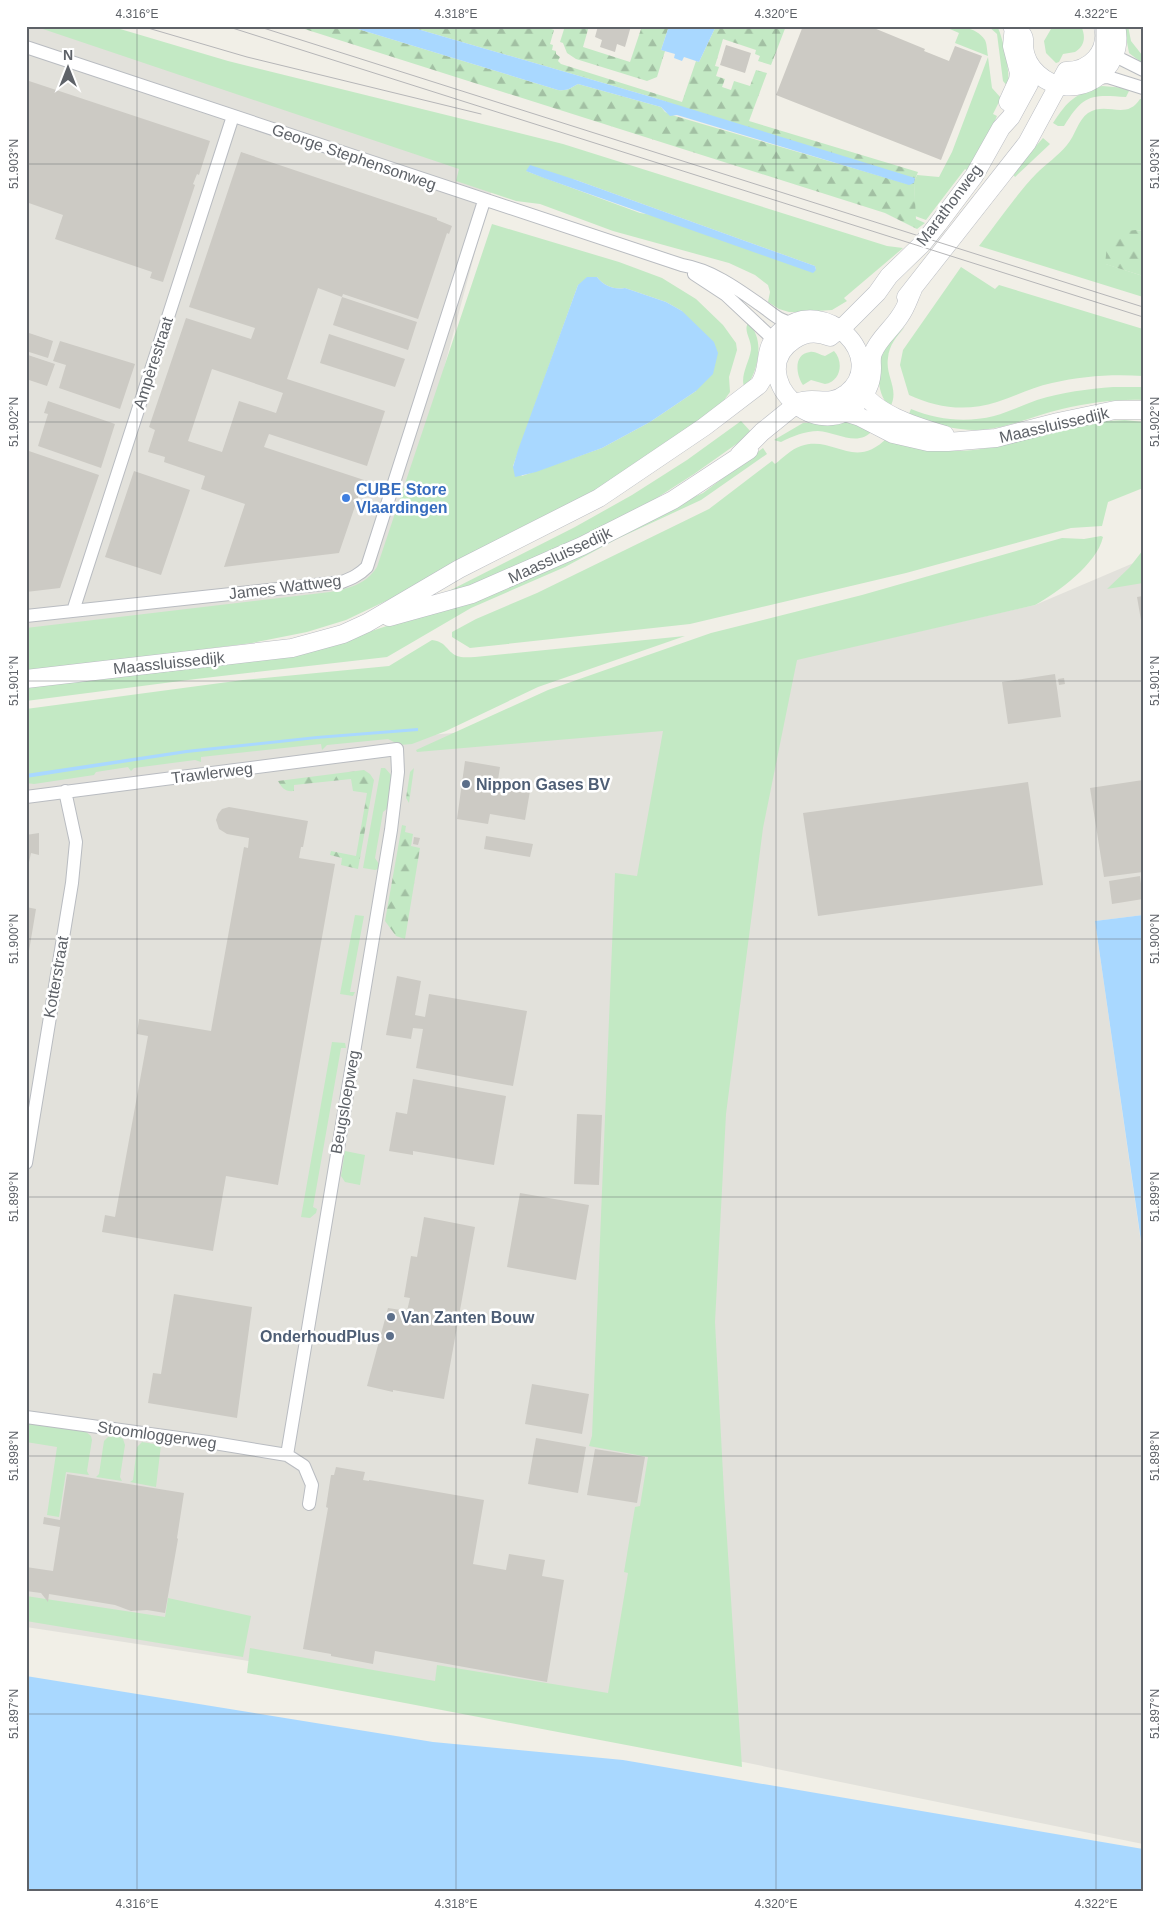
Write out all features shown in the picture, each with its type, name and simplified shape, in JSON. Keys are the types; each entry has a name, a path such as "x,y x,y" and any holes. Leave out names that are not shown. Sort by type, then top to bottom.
{"main road":[{"path":"1019,29 1012,46 1025,70 1044,79 1067,85 1086,84 1097,78 1108,68 1107,42 1118,40 1116,26"},
{"name":"Marathonweg","path":"865,355 864,342 914,289 1027,143 1040,134 1065,94 1067,85 1066,71 1082,69 1095,60 1107,42"},
{"name":"Marathonweg","path":"833,325 833,318 870,288 890,276 923,243 938,224 974,176 1001,128 1005,107 1025,70"},
{"path":"813,319 833,325 865,355 871,380 864,395 855,405 844,412 823,416 802,409 786,396 772,374 778,366 777,347 784,328 793,323 813,319"},
{"path":"777,347 789,344 799,337 812,334 830,337 833,325"},
{"path":"864,395 858,386 857,378 865,355"},
{"name":"Maassluissedijk","path":"26,679 292,648 344,634 367,623 459,569 599,498 704,428 737,418 770,390 772,374"},
{"path":"802,409 805,400 824,402 836,400 846,393 857,378"},
{"name":"Maassluissedijk","path":"864,395 870,401 902,420 926,430 965,440"},
{"name":"Maassluissedijk","path":"367,623 472,594 582,546 673,500 739,455 762,432 802,409"},
{"name":"Maassluissedijk","path":"844,412 860,417 893,434 928,442 996,438 1115,410 1143,410"}],"street":[{"path":"1107,42 1143,70"},
{"name":"George Stephensonweg","path":"26,47 484,200 682,265 699,268 740,291 779,320 793,323"},
{"path":"1097,78 1108,77 1143,88"},
{"name":"Ampèrestraat","path":"73,611 233,116"},
{"name":"James Wattweg","path":"26,616 342,582 361,573 367,567 484,200"},
{"name":"George Stephensonweg","path":"682,265 726,295 777,347"},
{"name":"Trawlerweg","path":"26,797 397,749"},
{"name":"Beugsloepweg","path":"286,1455 391,830 398,772 397,749"},
{"name":"Kotterstraat","path":"26,1162 72,883 76,842 65,791"},
{"name":"Stoomloggerweg","path":"26,1417 208,1442 286,1455"},
{"path":"286,1455 304,1466 312,1485 309,1504"}],"shaded area":[{"path":"26,26 99,26 500,159 391,566 355,596 26,636"},
{"path":"1143,559 1143,915 1095,921 1143,1257 1143,1844 255,1662 26,1627 26,779 188,754 454,733 797,659 1035,605"}],"green space":[{"path":"34,26 110,26 228,61 563,144 887,246 903,248 844,298 847,301 832,310 789,312 779,309 768,302 770,292 768,285 755,275 729,263 613,231 540,204 516,201 456,181 459,169","holes":["526,171 576,180 815,266 816,270 652,215 640,213"]},
{"path":"295,26 348,26 558,90 567,90 578,84 661,107 665,112 675,116 911,185 655,98 407,26 542,26 554,30 550,44 553,45 552,50 556,51 556,54 560,57 558,61 561,64 682,102 696,61 699,62 716,26 786,26 771,65 758,61 760,56 755,54 756,50 723,39 715,66 719,67 716,76 725,79 722,87 731,90 734,81 750,86 756,70 767,73 749,121 918,172 914,182 916,219 925,223 917,229 885,213"},
{"path":"565,26 589,26 583,47 630,62 642,26 669,26 661,50 665,51 657,77 647,81 576,59 567,53 563,43 560,42"},
{"path":"943,26 966,28 977,32 985,40 988,56 955,43 959,33"},
{"path":"988,26 997,26 1002,38 1006,56 1008,87 1003,81 997,34"},
{"path":"1065,26 1081,26 1084,40 1078,50 1063,54 1059,62 1056,63 1046,53 1044,41 1051,29"},
{"path":"1124,26 1128,26 1131,41 1142,55 1142,63 1129,53"},
{"path":"988,57 992,88 1001,98 993,114 997,116 986,141 968,171 965,169 926,220 915,216 914,182 917,175 939,177 952,152"},
{"path":"1102,86 1126,88 1129,91 1126,97 1104,96 1089,99 1082,102 1064,126 1058,126 1053,123 1073,99"},
{"path":"1140,99 1143,99 1143,231 1136,230 1106,264 1143,276 1143,297 979,246 1028,182 1067,145 1088,113 1102,109 1129,109"},
{"path":"1043,138 1050,144 1015,177 1012,173"},
{"path":"492,224 619,262 662,278 696,299 723,325 736,343 737,350 729,377 730,392 725,399 728,403 627,474 390,599 346,620 307,632 252,643 26,670 26,628 330,592 362,582 377,567","holes":["597,277 610,287 625,288 666,302 682,311 696,391 650,422 602,448 522,476 513,466 578,285"]},
{"path":"1143,231 1143,276 1105,264 1107,246 1118,232"},
{"path":"961,267 995,289 999,285 1143,329 1143,376 1097,376 1063,381 1038,387 997,402 963,408 941,406 909,395 900,365 903,350"},
{"path":"748,323 754,330 757,338 758,356 750,382 745,389 743,380 751,350 746,329"},
{"path":"905,327 894,341 889,353 888,371 893,389 893,401 890,407 880,390 878,375 880,360 886,346"},
{"path":"834,351 840,365 835,379 825,384 811,380 803,385 798,371 798,361 801,357 812,352 825,356"},
{"path":"1113,387 1143,387 1143,400 1112,401 1082,405 1009,425 976,430 933,424 908,416 911,409 942,418 963,420 984,418 1056,395"},
{"path":"1125,420 1143,422 1143,488 1108,502 1102,526 1071,528 906,573 690,624 470,648 452,637 452,632 476,619 537,593 709,509 772,461 775,464 797,447 813,444 844,451 865,452 876,447 888,437 938,449 972,450 1007,444 1090,422"},
{"path":"741,421 752,433 694,474 638,510 496,579 439,596 575,527 632,495 687,460"},
{"path":"852,421 873,430 861,438 847,438 818,431 799,434 781,442 774,440 803,423"},
{"path":"763,448 767,454 701,500 617,539 565,567 471,608 387,657 26,701 26,685 335,643 399,622 630,526 703,493"},
{"path":"1103,537 1099,547 1085,567 1065,585 1035,605 797,660 763,828 726,1114 715,1322 742,1767 247,1673 250,1648 435,1681 437,1665 608,1693 628,1573 624,1572 635,1507 640,1506 648,1457 589,1446 592,1436 615,873 637,876 663,731 417,752 416,750 548,690 711,633 862,595 1062,538 1084,539"},
{"path":"1143,550 1143,583 1107,589 1129,568"},
{"path":"685,636 538,687 446,731 412,744 400,745 388,739 327,745 322,750 321,744 201,757 201,762 195,760 134,768 131,771 128,767 96,772 94,775 34,784 26,783 26,709 243,680 389,666 432,640 441,643 457,656 475,657"},
{"path":"381,768 385,768 392,776 389,807 383,812 375,858 379,864 378,869 375,870 363,868"},
{"path":"414,768 409,803 406,798 410,772"},
{"path":"364,770 374,780 358,869 341,865 342,858 330,855 331,851 356,856 367,793 353,791 351,779 294,785 294,791 284,789 278,781"},
{"path":"402,825 406,826 405,832 413,834 411,846 420,848 405,939 396,936 385,921"},
{"path":"355,915 364,916 350,992 355,992 353,996 340,994"},
{"path":"332,1042 345,1043 346,1048 341,1048 313,1207 317,1209 316,1213 310,1218 301,1217"},
{"path":"345,1151 365,1155 360,1185 345,1182 341,1176"},
{"path":"26,1422 85,1431 91,1436 87,1471 89,1475 66,1472 59,1517 47,1515 57,1447 26,1442"},
{"path":"118,1436 123,1439 125,1445 120,1477 122,1481 96,1477 99,1474 104,1441 108,1437"},
{"path":"142,1442 161,1445 156,1487 130,1482 133,1480 137,1447"},
{"path":"26,1596 165,1617 168,1598 251,1616 243,1657 26,1621"}],"water":[{"path":"348,26 407,26 655,98 915,178 914,183 909,185 677,115 670,116 661,107 578,84 567,90 558,90"},
{"path":"669,26 716,26 699,62 684,57 682,61 674,58 675,54 661,50"},
{"path":"530,165 815,266 816,270 813,273 544,178 526,171"},
{"path":"587,277 597,277 610,287 625,288 666,302 682,311 714,342 718,353 713,374 696,391 650,422 602,448 536,472 515,477 513,467 518,450 578,285"},
{"path":"418,728 418,731 316,739 187,753 26,778 26,774 186,750 317,736"},
{"path":"1143,915 1143,1255 1095,921"},
{"path":"26,1676 433,1742 623,1760 1143,1849 1143,1891 26,1891"}],"building":[{"path":"598,26 631,26 625,47 617,44 615,52 600,47 602,40 595,37"},
{"path":"803,26 869,26 949,61 955,46 982,56 941,160 776,95"},
{"path":"726,45 751,53 745,73 720,65"},
{"path":"26,80 210,141 199,175 197,174 193,184 195,185 163,282 150,278 152,272 55,239 63,215 26,202"},
{"path":"241,152 437,218 437,220 452,226 449,234 447,233 418,319 343,294 342,297 318,288 287,379 385,411 367,466 269,434 264,447 364,480 339,553 224,567 245,504 201,489 205,476 164,462 165,457 148,452 155,430 149,427 186,318 251,339 255,328 189,307","holes":["212,369 283,393 276,413 239,401 222,452 188,441"]},
{"path":"342,297 417,322 408,350 333,325"},
{"path":"26,332 53,341 48,358 26,351"},
{"path":"329,334 405,359 395,387 320,363"},
{"path":"60,341 135,364 120,409 59,388 66,365 53,361"},
{"path":"28,355 55,364 47,386 26,379 26,360"},
{"path":"48,401 115,424 101,468 38,446 48,414 44,413"},
{"path":"26,450 99,475 60,588 26,592"},
{"path":"134,471 190,490 161,575 105,557"},
{"path":"422,485 444,485 444,493 422,493"},
{"path":"1143,596 1143,626 1142,626 1137,597"},
{"path":"1055,674 1061,717 1008,724 1002,682"},
{"path":"1064,678 1065,684 1059,685 1058,679"},
{"path":"465,761 500,767 498,780 531,785 525,820 490,814 488,824 457,819"},
{"path":"1143,780 1143,872 1104,877 1090,788"},
{"path":"1028,782 1043,885 818,916 803,813"},
{"path":"229,807 308,821 299,858 335,864 278,1185 226,1176 213,1251 102,1232 105,1215 115,1217 148,1036 137,1034 139,1019 211,1031 244,847 248,848 249,838 227,834 219,829 216,820 218,814 222,809"},
{"path":"39,833 39,855 31,853 26,876 26,835"},
{"path":"486,836 533,844 530,857 484,849"},
{"path":"414,837 420,838 418,845 413,844"},
{"path":"1140,876 1143,899 1112,904 1109,881"},
{"path":"26,907 36,909 27,963 26,963"},
{"path":"397,976 421,981 415,1015 425,1017 429,994 527,1011 513,1086 416,1068 423,1029 413,1028 411,1039 386,1035"},
{"path":"413,1079 506,1096 494,1165 413,1151 413,1155 389,1151 396,1112 407,1114"},
{"path":"577,1114 602,1115 599,1185 574,1184"},
{"path":"520,1193 589,1205 576,1280 507,1267"},
{"path":"424,1217 475,1227 444,1399 393,1390 393,1392 367,1386 388,1308 407,1311 410,1298 404,1297 411,1256 417,1257"},
{"path":"174,1294 252,1307 237,1418 148,1403 153,1373 161,1374"},
{"path":"532,1384 589,1394 582,1434 525,1424"},
{"path":"536,1438 586,1447 578,1493 528,1484"},
{"path":"595,1449 645,1457 637,1503 587,1495"},
{"path":"336,1467 365,1472 363,1480 484,1500 473,1564 506,1570 509,1554 545,1560 542,1576 564,1580 547,1682 375,1651 373,1664 303,1649 328,1508 326,1507 331,1475 334,1475"},
{"path":"67,1474 184,1493 165,1613 147,1610 131,1611 115,1605 49,1594 48,1602 41,1593 26,1591 26,1567 53,1571 60,1527 43,1524 44,1517 60,1520"}],"tram line":[{"path":"141,26 247,57 481,114"},
{"path":"226,26 1143,317"},
{"path":"257,26 1143,307"}],"place":[{"name":"CUBE Store Vlaardingen","path":"346,498"},
{"name":"Nippon Gases BV","path":"466,784"},
{"name":"Van Zanten Bouw","path":"391,1317"},
{"name":"OnderhoudPlus","path":"390,1336"}]}
